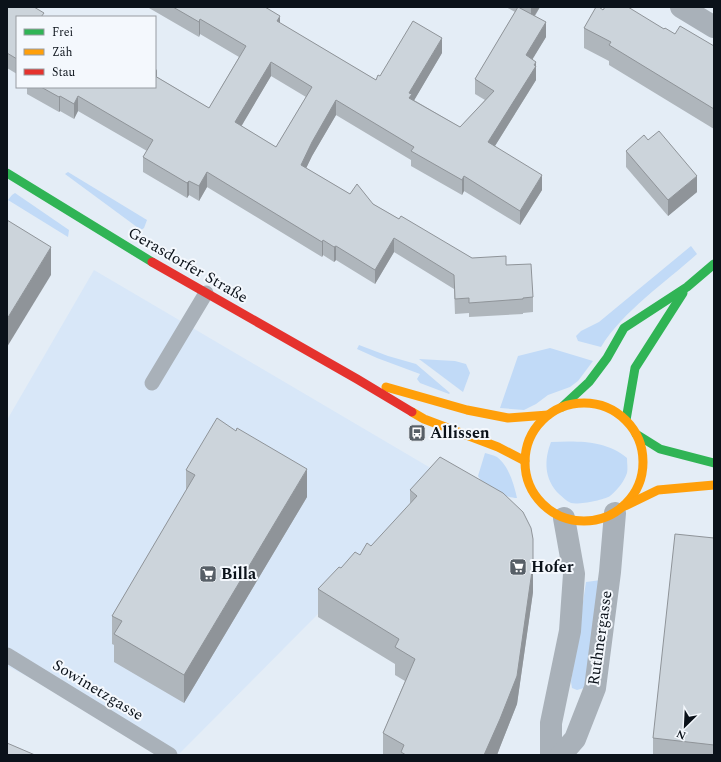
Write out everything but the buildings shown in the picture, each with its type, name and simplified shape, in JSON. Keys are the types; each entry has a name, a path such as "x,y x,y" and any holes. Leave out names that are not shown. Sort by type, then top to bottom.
{"main road":[{"name":"Gerasdorfer Straße","path":"7,173 94,227 424,419 492,445 525,461"},
{"path":"562,407 589,382 607,358 624,328 687,287 714,264"},
{"path":"626,420 635,368 687,287"},
{"name":"Gerasdorfer Straße","path":"357,379 467,410 508,418 548,415"},
{"name":"Gerasdorfer Straße","path":"619,510 635,491 639,484 642,472 643,458 636,434 626,420 609,409 599,405 576,403 562,407 548,415 532,434 525,461 527,479 540,502 564,518 584,521 599,520 619,510 658,490 714,485"},
{"name":"Gerasdorfer Straße","path":"636,434 660,449 714,463"}],"street":[{"path":"681,7 714,27"},
{"name":"Ruthnergasse","path":"561,755 575,739 595,688 619,510"},
{"name":"Ruthnergasse","path":"552,755 550,723 570,631 574,574 564,518"}],"lane":[{"path":"152,383 206,293"},
{"name":"Sowinetzgasse","path":"7,656 170,755"}],"shaded area":[{"path":"68,172 147,220 144,228 141,230 65,174"},
{"path":"15,193 69,230 68,237 8,200"},
{"path":"691,246 697,254 633,309 610,334 601,347 578,341 576,336 581,331 599,322"},
{"path":"94,270 451,480 179,754 7,666 7,420"},
{"path":"359,345 388,356 416,364 450,393 449,394 420,383 417,379 420,374 357,349"},
{"path":"550,348 593,361 578,381 570,387 548,395 536,404 524,410 500,408 518,356"},
{"path":"419,359 455,361 466,364 470,373 463,392"},
{"path":"551,442 591,443 619,452 627,458 626,476 618,488 607,498 585,503 571,503 559,494 550,482 548,476 546,462"},
{"path":"485,453 497,457 505,465 513,482 517,498 512,498 495,491 485,484 478,476"},
{"path":"601,580 589,670 584,688 577,690 572,688 571,682 586,582"}],"traffic: fast":[{"path":"7,173 152,262"},
{"path":"562,407 589,382 607,358 624,328 687,287 714,264"},
{"path":"626,420 635,368 683,293"},
{"path":"636,434 660,449 714,463"}],"traffic: slow":[{"path":"386,387 467,410 508,418 548,415"},
{"path":"584,403 606,408 617,413 633,429 638,440 643,462 638,484 633,495 617,511 606,516 584,521 562,516 551,511 535,495 530,484 525,462 530,440 535,429 551,413 562,408 584,403"},
{"path":"412,412 424,419 498,447 525,461"},
{"path":"625,506 658,490 714,485"}],"traffic: jam":[{"path":"152,262 412,412"}],"place":[{"name":"Allissen","path":"417,433"},
{"name":"Hofer","path":"518,567"},
{"name":"Billa","path":"208,574"}]}
